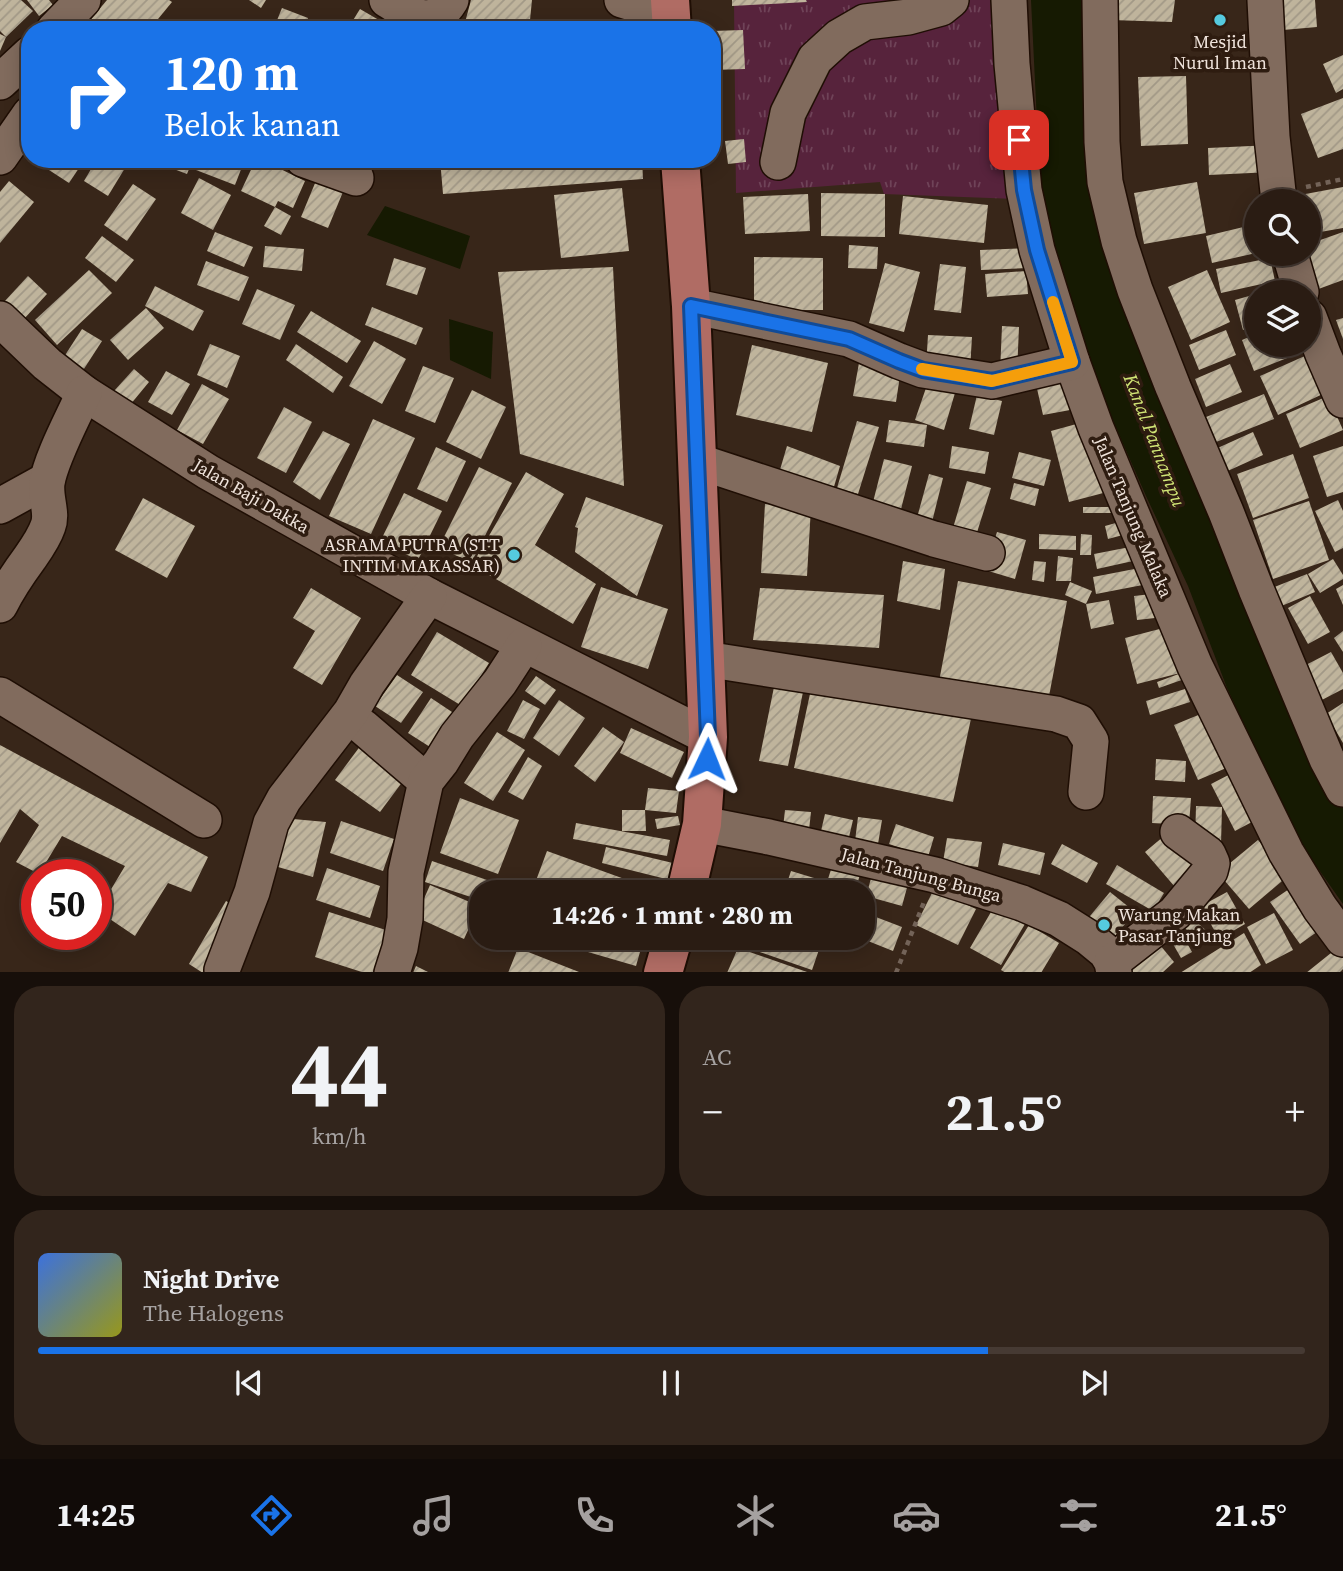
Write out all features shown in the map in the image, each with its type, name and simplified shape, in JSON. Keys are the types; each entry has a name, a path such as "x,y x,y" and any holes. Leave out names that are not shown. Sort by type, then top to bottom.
{"main road":[{"path":"681,168 691,306 708,737 702,824 689,880"},
{"path":"663,972 669,950"}],"street":[{"path":"63,21 83,0"},
{"path":"387,0 425,19 441,14 451,0"},
{"path":"622,0 671,15"},
{"path":"778,162 788,113 815,59 839,37 865,22 908,17 941,8 951,0"},
{"name":"Jalan Tanjung Malaka","path":"1009,0 1024,190 1037,250 1072,362 1096,428 1195,666 1286,852 1320,908 1343,939"},
{"path":"1100,0 1105,182 1119,241 1173,387 1327,759 1343,789"},
{"path":"1265,0 1272,136 1278,189"},
{"path":"0,82 21,62"},
{"path":"0,156 21,127"},
{"path":"328,168 356,178"},
{"path":"691,306 849,339 923,370 992,381 1072,362"},
{"name":"Jalan Baji Dakka","path":"0,319 47,364 84,393 208,472 429,596 708,737"},
{"path":"1321,349 1343,400"},
{"path":"0,605 48,527 50,518 47,481 84,393"},
{"path":"697,461 934,539 987,553"},
{"path":"0,506 47,481"},
{"path":"222,970 251,892 271,823 284,799 351,712 367,684 429,596"},
{"path":"392,972 405,919 406,872 426,781 457,736 500,682 524,645"},
{"path":"705,659 1056,714 1079,722 1091,741 1086,792"},
{"path":"0,695 204,820"},
{"path":"363,727 426,781"},
{"name":"Jalan Tanjung Bunga","path":"702,824 935,875 1022,903 1059,919 1089,938 1105,952 1113,967"},
{"path":"1113,967 1175,913 1210,871 1212,863 1208,854 1178,832"}],"path":[{"path":"896,972 935,875"}],"green space":[{"path":"734,0 1000,0 1017,199 884,194 880,182 736,193"}],"water":[{"name":"Kanal Pannampu","path":"1031,0 1092,0 1095,141 1343,801 1343,904 1298,840 1227,688 1188,586 1081,348 1058,284 1040,183"},
{"path":"385,206 470,236 460,269 367,235"},
{"path":"449,319 493,332 491,379 450,360"}],"building":[{"path":"0,0 21,0 33,11 6,37 0,31"},
{"path":"27,0 49,0 53,5 39,16"},
{"path":"107,0 172,2 156,21 90,21"},
{"path":"249,0 266,0 261,8"},
{"path":"471,0 532,0 530,21 465,21"},
{"path":"732,0 806,0 807,2 732,6"},
{"path":"1112,0 1175,0 1172,22 1111,20"},
{"path":"1281,0 1315,0 1317,27 1283,30"},
{"path":"282,8 308,18 307,21 277,21"},
{"path":"360,9 381,21 353,21"},
{"path":"743,30 745,69 721,70 721,31"},
{"path":"0,34 6,37 0,51"},
{"path":"1343,55 1343,89 1336,93 1323,64"},
{"path":"1186,76 1188,144 1141,146 1138,77"},
{"path":"1343,98 1343,149 1318,158 1301,114"},
{"path":"744,139 746,162 728,164 725,141"},
{"path":"1272,145 1273,172 1209,175 1208,148"},
{"path":"46,168 79,168 69,183"},
{"path":"92,168 125,168 108,196 84,181"},
{"path":"171,168 189,168 187,174"},
{"path":"197,168 242,168 235,185"},
{"path":"252,168 278,168 305,181 293,208 278,201 275,207 241,191"},
{"path":"441,168 642,168 643,179 443,194"},
{"path":"318,176 345,187 328,228 301,217"},
{"path":"199,178 231,195 213,230 181,213"},
{"path":"9,181 34,202 0,243 0,192"},
{"path":"1197,182 1206,233 1144,244 1134,193"},
{"path":"133,184 156,199 127,241 104,225"},
{"path":"1343,187 1343,228 1321,232 1321,191"},
{"path":"622,188 629,251 561,258 554,195"},
{"path":"821,193 885,194 885,237 821,236"},
{"path":"808,194 810,231 745,234 743,197"},
{"path":"903,196 988,205 984,243 899,234"},
{"path":"275,207 291,216 281,235 264,226"},
{"path":"1244,227 1244,256 1212,263 1206,236"},
{"path":"215,232 253,247 244,267 207,251"},
{"path":"1343,232 1343,280 1321,288 1321,280 1309,280 1304,266 1321,266 1321,240"},
{"path":"102,236 134,260 116,282 85,258"},
{"path":"849,245 878,247 877,269 848,268"},
{"path":"265,246 304,249 302,271 263,267"},
{"path":"1028,248 1029,268 981,270 980,250"},
{"path":"754,257 823,258 823,310 754,310"},
{"path":"394,258 426,268 417,295 386,285"},
{"path":"206,261 249,277 239,301 197,285"},
{"path":"885,263 920,272 904,332 869,323"},
{"path":"1244,263 1244,266 1272,266 1275,280 1244,280 1244,288 1221,293 1216,269"},
{"path":"940,264 966,267 961,313 934,310"},
{"path":"613,267 624,486 520,454 498,272"},
{"path":"89,270 112,293 57,345 35,320"},
{"path":"1207,270 1230,322 1191,340 1168,287"},
{"path":"1026,271 1028,294 987,297 985,274"},
{"path":"28,276 47,294 23,320 4,302"},
{"path":"155,286 204,311 193,331 145,306"},
{"path":"257,289 295,305 280,340 242,324"},
{"path":"1244,297 1243,330 1235,300"},
{"path":"372,307 423,328 416,345 365,325"},
{"path":"146,308 164,328 128,360 110,340"},
{"path":"311,311 361,341 347,363 297,332"},
{"path":"1343,318 1343,339 1336,320"},
{"path":"1002,326 1019,327 1017,373 1000,372"},
{"path":"82,329 102,341 80,375 60,363"},
{"path":"1226,330 1236,355 1199,370 1189,345"},
{"path":"928,335 972,337 970,370 926,367"},
{"path":"374,341 406,359 382,404 349,386"},
{"path":"210,344 240,356 227,388 197,375"},
{"path":"296,344 343,377 333,393 286,360"},
{"path":"752,345 828,363 812,432 736,415"},
{"path":"1249,357 1290,357 1254,371"},
{"path":"1308,357 1325,393 1278,415 1260,376"},
{"path":"859,363 901,369 896,402 853,396"},
{"path":"1230,364 1242,392 1206,407 1195,379"},
{"path":"423,366 454,378 435,423 405,411"},
{"path":"134,369 149,382 130,405 114,391"},
{"path":"166,371 190,384 172,415 148,402"},
{"path":"1074,372 1081,408 1043,415 1035,380"},
{"path":"202,384 229,399 203,444 177,430"},
{"path":"927,385 955,393 944,430 915,420"},
{"path":"472,390 506,407 481,459 446,442"},
{"path":"1264,394 1274,419 1211,444 1201,419"},
{"path":"977,395 1002,401 994,435 969,429"},
{"path":"1328,396 1343,430 1300,448 1286,414"},
{"path":"284,407 312,422 286,473 257,458"},
{"path":"373,419 415,438 371,534 329,516"},
{"path":"889,420 927,425 924,447 886,442"},
{"path":"1091,420 1111,491 1069,502 1051,431"},
{"path":"857,421 879,427 858,494 837,488"},
{"path":"323,431 350,444 320,500 293,482"},
{"path":"1253,432 1263,455 1221,474 1211,451"},
{"path":"787,446 840,466 831,497 777,480"},
{"path":"952,446 989,452 985,474 949,468"},
{"path":"1343,446 1343,492 1327,497 1313,456"},
{"path":"436,447 466,461 447,502 417,489"},
{"path":"1019,452 1051,460 1044,486 1012,478"},
{"path":"1293,454 1309,498 1253,518 1237,474"},
{"path":"884,459 912,466 899,517 871,510"},
{"path":"479,467 512,483 471,563 439,547"},
{"name":"ASRAMA PUTRA (STT INTIM MAKASSAR)","path":"526,472 564,494 535,545 596,584 573,624 472,565"},
{"path":"929,474 943,478 930,530 915,525"},
{"path":"967,481 991,488 973,545 950,538"},
{"path":"1014,483 1039,489 1035,506 1010,499"},
{"path":"404,493 442,511 418,560 380,542"},
{"path":"586,497 663,525 637,596 575,552 578,528 575,527"},
{"path":"143,498 195,526 167,578 115,550"},
{"path":"1338,500 1343,511 1343,548 1335,552 1315,511"},
{"path":"1309,501 1329,560 1273,579 1253,520"},
{"path":"765,504 811,507 807,576 761,573"},
{"path":"1083,507 1124,507 1124,513 1083,513"},
{"path":"1130,519 1134,532 1108,539 1105,526"},
{"path":"997,532 1026,540 1015,579 985,570"},
{"path":"1039,534 1076,536 1076,550 1039,549"},
{"path":"1081,534 1092,535 1091,555 1080,555"},
{"path":"1130,547 1133,561 1097,569 1094,554"},
{"path":"1058,556 1073,558 1071,581 1056,581"},
{"path":"1333,559 1343,579 1320,593 1308,574"},
{"path":"903,561 945,569 940,610 897,601"},
{"path":"1034,561 1046,562 1044,582 1032,580"},
{"path":"1150,566 1153,583 1096,594 1093,577"},
{"path":"1307,574 1315,592 1279,607 1272,588"},
{"path":"958,581 1067,601 1047,707 938,687"},
{"path":"1070,582 1092,591 1086,604 1065,595"},
{"path":"1343,585 1343,605 1336,589"},
{"path":"601,587 668,609 648,669 581,647"},
{"path":"311,588 361,618 322,685 293,668 315,631 293,618"},
{"path":"760,588 884,595 879,648 753,640"},
{"path":"1160,593 1164,617 1137,620 1134,596"},
{"path":"1310,596 1330,632 1308,644 1288,608"},
{"path":"1109,600 1114,624 1091,629 1086,604"},
{"path":"1175,625 1190,677 1159,688 1157,682 1184,672 1137,684 1125,638"},
{"path":"1343,631 1343,652 1334,638"},
{"path":"437,632 489,663 462,706 411,675"},
{"path":"1331,652 1343,673 1343,689 1318,702 1300,668"},
{"path":"397,675 423,692 401,723 375,706"},
{"path":"536,676 556,690 545,705 525,691"},
{"path":"813,680 972,714 953,802 794,768"},
{"path":"774,687 803,692 788,766 759,761"},
{"path":"1185,689 1190,702 1150,715 1146,701"},
{"path":"431,698 461,718 438,752 408,733"},
{"path":"523,700 540,709 524,739 507,731"},
{"path":"559,700 585,718 559,756 533,738"},
{"path":"1343,703 1343,743 1326,714"},
{"path":"1208,711 1231,766 1198,780 1174,725"},
{"path":"603,727 624,742 595,782 574,766"},
{"path":"631,728 684,752 672,778 620,753"},
{"path":"497,732 525,750 493,801 464,783"},
{"path":"0,745 208,857 191,892 168,883 135,936 112,920 112,888 125,866 62,836 48,859 21,859 21,865 16,862 39,825 20,809 0,843"},
{"path":"361,745 406,777 380,812 335,780"},
{"path":"528,757 542,766 523,800 508,792"},
{"path":"1156,759 1186,761 1185,782 1155,780"},
{"path":"1242,768 1267,814 1235,831 1211,784"},
{"path":"648,788 679,791 676,813 645,810"},
{"path":"1153,796 1191,798 1189,825 1152,823"},
{"path":"460,798 519,820 498,874 440,853"},
{"path":"1196,806 1222,807 1221,844 1195,843"},
{"path":"622,810 645,810 646,831 622,831"},
{"path":"785,810 811,812 809,830 783,828"},
{"path":"825,814 853,820 849,837 821,831"},
{"path":"678,816 680,825 657,829 655,819"},
{"path":"858,817 882,820 878,844 855,841"},
{"path":"282,818 326,822 313,877 271,865"},
{"path":"341,821 394,839 383,871 330,853"},
{"path":"576,823 670,840 667,856 573,839"},
{"path":"896,824 934,837 928,857 889,844"},
{"path":"1170,831 1200,866 1175,887 1145,852"},
{"path":"947,838 982,842 978,867 943,862"},
{"path":"1258,840 1288,876 1249,909 1218,873"},
{"path":"1003,843 1045,853 1040,875 998,865"},
{"path":"1062,844 1098,863 1087,883 1051,864"},
{"path":"606,847 677,864 674,880 670,880 602,863"},
{"path":"547,851 627,880 536,880"},
{"path":"834,860 862,868 858,880 828,879"},
{"path":"432,861 487,880 469,880 469,896 425,882"},
{"path":"1117,865 1164,893 1153,911 1106,884"},
{"path":"327,868 380,886 370,918 316,900"},
{"path":"791,871 821,880 788,880"},
{"path":"872,875 908,884 902,906 875,898 875,880 871,880"},
{"path":"1298,883 1328,924 1300,944 1270,902"},
{"path":"430,885 469,902 469,928 464,939 416,917"},
{"path":"934,889 976,909 958,945 916,925"},
{"path":"1110,892 1135,912 1110,942 1085,922"},
{"path":"1227,892 1245,924 1219,939 1201,906"},
{"path":"998,900 1029,917 1001,965 970,948"},
{"path":"226,901 243,911 207,972 201,972 189,964"},
{"path":"329,912 389,931 376,972 362,972 315,957"},
{"path":"1187,913 1212,936 1203,944 1178,922"},
{"path":"1274,913 1293,950 1266,964 1247,927"},
{"path":"875,917 902,927 893,951 875,944"},
{"path":"1175,922 1192,952 1181,958 1164,928"},
{"path":"1029,925 1059,943 1042,972 1001,970"},
{"path":"1150,933 1174,962 1163,972 1128,972"},
{"path":"1244,933 1261,965 1250,972 1182,972"},
{"path":"1336,949 1343,958 1343,969 1340,972 1307,972"},
{"path":"517,950 523,950 579,972 508,972"},
{"path":"581,950 641,950 636,966"},
{"path":"737,950 744,950 807,972 727,972"},
{"path":"754,950 819,950 812,970"},
{"path":"416,966 428,972 413,972"}],"slow traffic":[{"path":"922,369 992,381 1072,362 1053,302"}],"place":[{"name":"Mesjid Nurul Iman","path":"1220,20"},
{"name":"ASRAMA PUTRA (STT INTIM MAKASSAR)","path":"514,555"},
{"name":"Warung Makan Pasar Tanjung","path":"1104,925"}],"route":[{"path":"707,759 691,306 849,339 923,370 992,381 1072,362 1037,250 1024,190 1019,140"}]}
